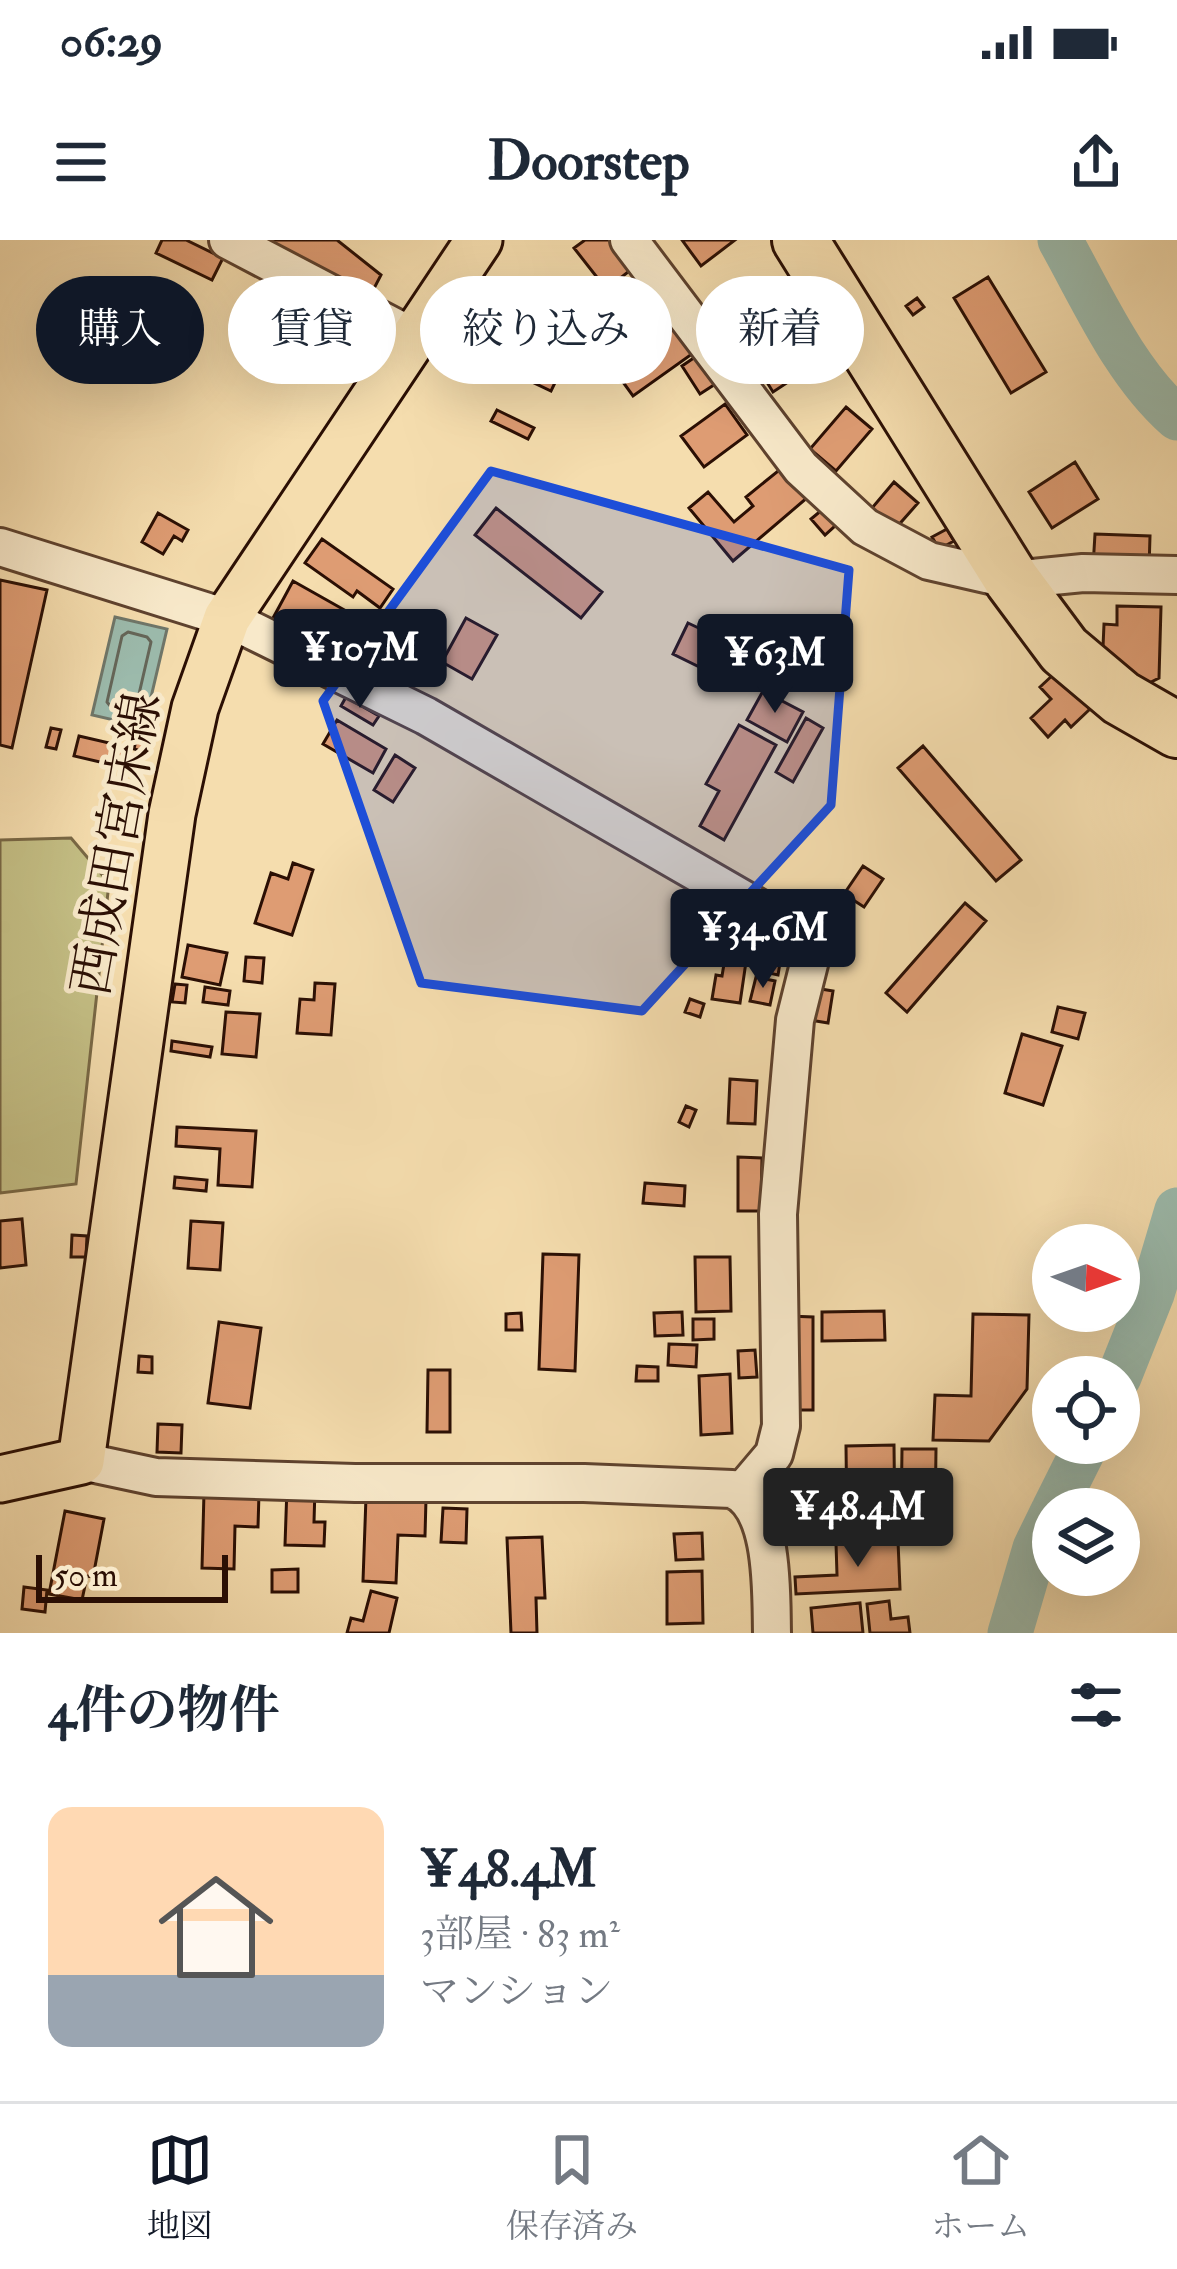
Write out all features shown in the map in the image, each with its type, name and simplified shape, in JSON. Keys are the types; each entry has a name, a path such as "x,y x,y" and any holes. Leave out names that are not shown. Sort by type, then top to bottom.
{"highway":[{"path":"800,240 1012,580 1064,650 1120,698 1177,730"}],"main road":[{"name":"西成田宮床線","path":"81,1461 172,814 195,708 227,618 479,240"},
{"path":"0,1479 81,1461"}],"street":[{"path":"228,240 413,337"},
{"path":"629,240 801,468 865,527 929,561 1012,580 1083,574 1177,575"},
{"path":"0,548 227,618 427,716 800,932 811,956 795,1020 778,1214 781,1426 774,1454 741,1492"},
{"path":"81,1461 156,1478 707,1485 741,1492 761,1524 766,1545 772,1633"}],"highlighted area":[{"path":"491,471 849,570 831,805 642,1011 421,983 323,701"}],"shaded area":[{"path":"71,838 109,883 76,1184 0,1193 0,840"}],"water":[{"path":"115,617 167,629 144,727 92,715"}],"building":[{"path":"162,240 186,240 223,258 212,280 156,253"},
{"path":"247,240 337,240 381,275 317,276"},
{"path":"585,240 618,240 637,265 623,276 596,276 574,248"},
{"path":"682,240 735,240 701,266"},
{"path":"988,277 1046,372 1011,393 954,298"},
{"path":"917,298 924,307 913,315 906,306"},
{"path":"676,318 696,351 672,368 672,321"},
{"path":"696,356 696,384 715,384 700,394 682,366"},
{"path":"624,384 650,384 633,396"},
{"path":"725,404 747,435 704,467 681,436"},
{"path":"846,407 872,429 836,471 810,449"},
{"path":"497,410 534,428 528,439 491,421"},
{"path":"1075,462 1098,499 1052,528 1029,492"},
{"path":"783,467 808,497 733,561 689,508 708,492 734,522 753,506 746,497"},
{"path":"894,482 918,503 895,529 872,508"},
{"path":"496,508 602,592 581,618 475,535"},
{"path":"823,509 836,525 825,535 811,519"},
{"path":"158,513 188,530 182,541 174,536 163,554 142,542"},
{"path":"947,529 954,541 939,549 932,537"},
{"path":"1095,534 1150,536 1149,569 1093,567"},
{"path":"322,539 393,589 380,608 357,591 353,597 305,563"},
{"path":"0,580 47,590 12,748 0,745"},
{"path":"293,581 348,612 326,650 272,620"},
{"path":"1117,606 1161,607 1159,678 1147,684 1103,647 1104,624 1117,625"},
{"path":"466,618 497,635 472,679 442,662"},
{"path":"688,623 743,649 728,681 673,654"},
{"path":"1055,673 1090,709 1071,727 1065,720 1048,737 1031,718 1051,699 1040,687"},
{"path":"763,691 803,712 787,742 747,720"},
{"path":"346,697 379,716 373,725 341,706"},
{"path":"806,718 823,728 793,782 776,772"},
{"path":"337,720 386,749 373,773 323,744"},
{"path":"739,725 776,745 724,840 700,826 719,791 706,784"},
{"path":"51,728 61,730 56,749 46,747"},
{"path":"79,736 131,748 126,768 74,756"},
{"path":"137,736 148,738 145,752 134,749"},
{"path":"923,746 1021,860 996,881 898,768"},
{"path":"395,755 415,768 393,802 374,790"},
{"path":"293,863 313,870 292,935 255,923 271,873 288,879"},
{"path":"863,866 883,879 864,907 844,894"},
{"path":"965,903 986,921 907,1012 886,993"},
{"path":"719,914 733,921 720,948 706,941"},
{"path":"188,945 227,953 220,985 182,977"},
{"path":"760,946 782,951 778,975 755,970"},
{"path":"726,952 747,955 740,1003 712,999"},
{"path":"246,957 264,958 262,983 244,981"},
{"path":"756,977 775,981 770,1005 750,1001"},
{"path":"315,983 335,984 331,1035 297,1033 300,999 314,1000"},
{"path":"175,984 187,985 185,1003 172,1002"},
{"path":"205,987 230,991 228,1005 203,1002"},
{"path":"815,988 833,991 828,1023 810,1020"},
{"path":"690,999 704,1004 700,1017 685,1012"},
{"path":"1058,1007 1085,1013 1078,1039 1052,1032"},
{"path":"226,1012 260,1014 256,1057 222,1054"},
{"path":"1022,1034 1062,1046 1043,1105 1005,1093"},
{"path":"172,1041 212,1047 210,1057 171,1051"},
{"path":"730,1079 757,1081 755,1124 728,1123"},
{"path":"686,1106 696,1110 689,1127 679,1122"},
{"path":"177,1127 256,1131 252,1187 218,1185 220,1149 176,1146"},
{"path":"738,1157 762,1158 761,1211 738,1211"},
{"path":"175,1177 207,1180 206,1191 174,1188"},
{"path":"645,1183 685,1186 684,1206 643,1203"},
{"path":"22,1219 26,1265 0,1268 0,1221"},
{"path":"191,1221 223,1223 220,1270 188,1268"},
{"path":"72,1235 87,1236 86,1257 71,1257"},
{"path":"543,1254 579,1255 575,1371 539,1369"},
{"path":"695,1257 730,1257 731,1311 696,1312"},
{"path":"884,1311 885,1340 822,1341 822,1312"},
{"path":"682,1312 683,1335 655,1336 654,1313"},
{"path":"521,1313 522,1330 506,1330 506,1314"},
{"path":"973,1314 1029,1315 1027,1389 989,1441 933,1440 935,1395 971,1396"},
{"path":"788,1316 813,1317 813,1410 788,1410"},
{"path":"693,1319 714,1319 714,1339 693,1340"},
{"path":"219,1322 261,1328 250,1408 208,1403"},
{"path":"669,1344 697,1345 696,1367 668,1365"},
{"path":"755,1350 757,1377 739,1378 738,1351"},
{"path":"139,1356 152,1357 152,1373 138,1372"},
{"path":"637,1366 658,1367 658,1381 636,1381"},
{"path":"428,1370 450,1370 450,1432 427,1432"},
{"path":"730,1374 732,1433 701,1435 699,1376"},
{"path":"158,1424 182,1425 181,1453 157,1452"},
{"path":"894,1445 895,1532 847,1526 846,1446"},
{"path":"902,1449 936,1449 935,1527 901,1527"},
{"path":"287,1487 315,1488 314,1522 325,1522 324,1546 285,1545"},
{"path":"204,1492 259,1493 258,1527 235,1526 234,1569 202,1568"},
{"path":"366,1497 426,1499 425,1536 398,1535 396,1583 363,1581"},
{"path":"443,1508 467,1509 466,1543 441,1542"},
{"path":"65,1511 104,1519 93,1577 87,1576 82,1600 49,1594"},
{"path":"702,1533 703,1559 676,1560 674,1534"},
{"path":"542,1537 545,1598 536,1598 537,1633 511,1633 507,1538"},
{"path":"898,1541 900,1589 796,1594 795,1577 837,1575 836,1543"},
{"path":"298,1569 298,1592 272,1592 272,1570"},
{"path":"702,1571 703,1623 667,1624 667,1572"},
{"path":"24,1587 47,1590 45,1612 22,1609"},
{"path":"371,1591 397,1598 389,1633 347,1633 351,1618 363,1621"},
{"path":"889,1601 891,1619 908,1617 910,1633 870,1633 867,1604"},
{"path":"860,1603 863,1633 813,1633 811,1608"}],"waterway":[{"path":"1060,240 1126,358 1177,418"},
{"path":"1127,1356 1177,1210"},
{"path":"1064,1488 1076,1464"},
{"path":"1010,1633 1032,1558"}]}
